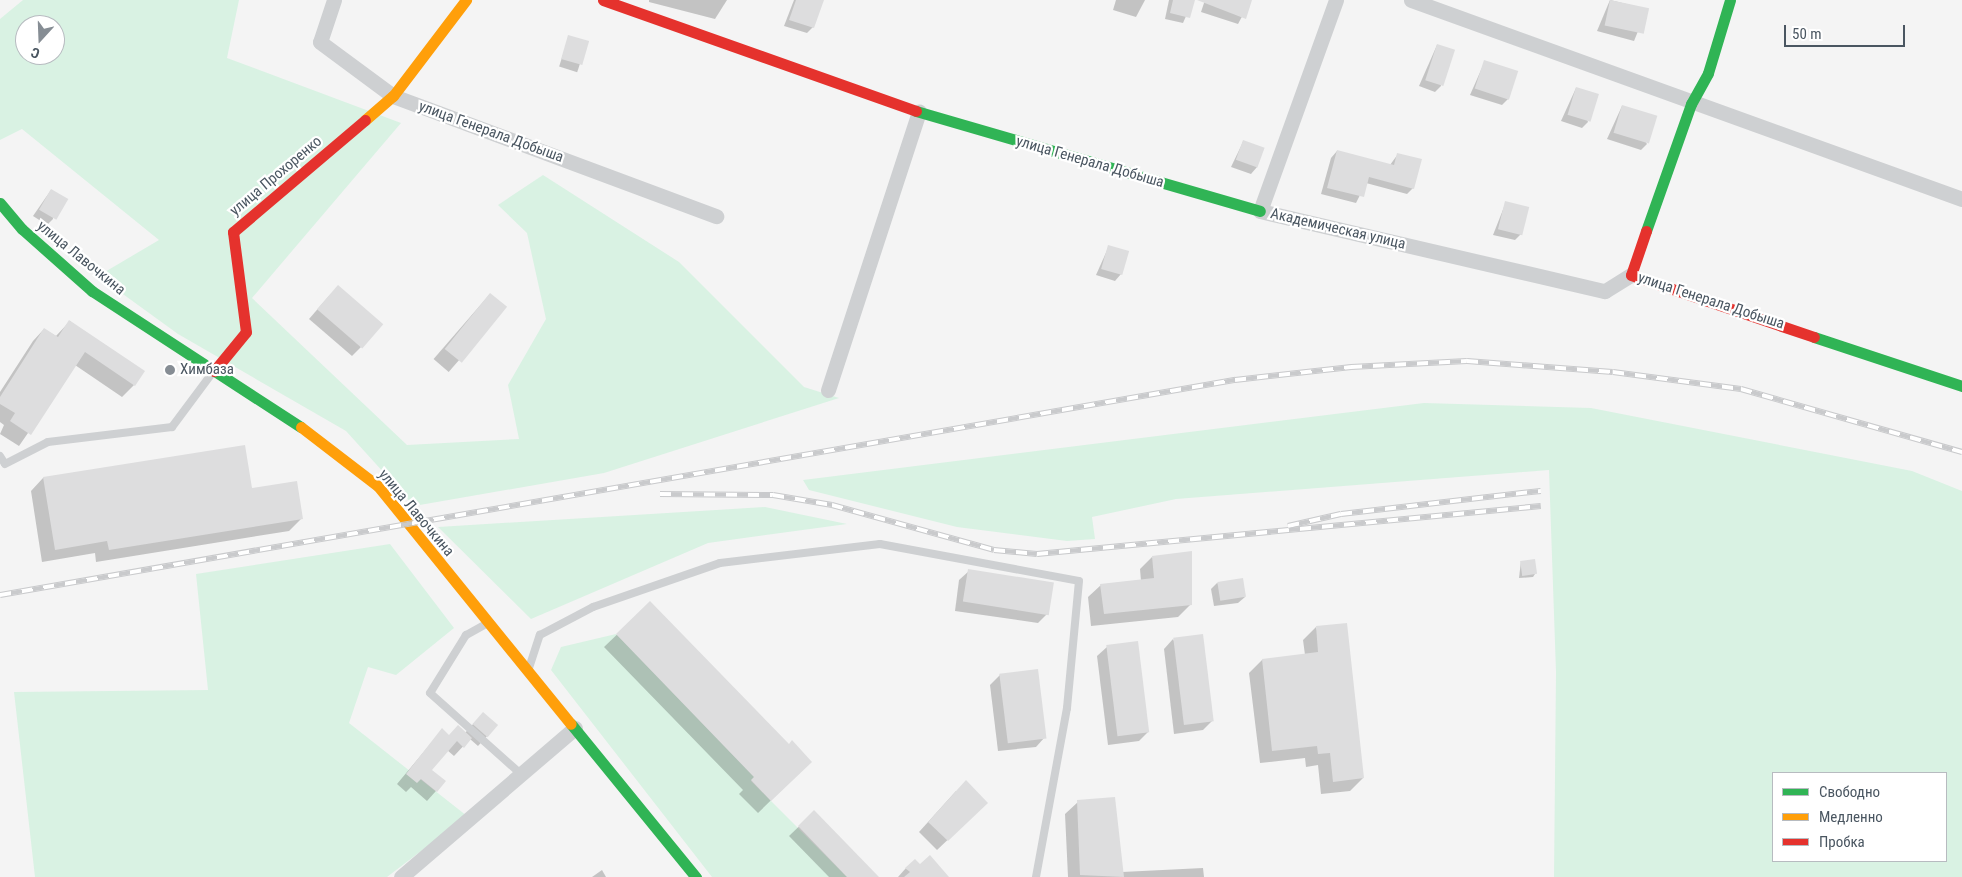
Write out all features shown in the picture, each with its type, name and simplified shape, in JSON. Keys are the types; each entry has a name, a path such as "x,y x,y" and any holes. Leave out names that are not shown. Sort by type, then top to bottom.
{"street":[{"name":"улица Генерала Добыша","path":"334,0 320,42 393,96 716,216"},
{"name":"улица Прохоренко","path":"214,370 246,332 233,232 393,96 466,0"},
{"name":"улица Генерала Добыша","path":"603,0 919,112 1260,211"},
{"name":"Академическая улица","path":"1336,0 1260,211 1605,291 1632,275"},
{"path":"1411,0 1434,4 1691,104 1962,199"},
{"name":"улица Генерала Добыша","path":"1730,0 1708,73 1691,104 1632,275 1962,386"},
{"path":"828,390 919,112"},
{"name":"улица Лавочкина","path":"0,203 22,229 92,291 333,448 378,486 696,877"},
{"path":"401,877 575,728"}],"lane":[{"name":"улица Прохоренко","path":"0,456 5,464 48,442 172,427 214,370"},
{"path":"529,670 540,635 593,606 720,563 880,544 1079,581 1066,708 1036,877"},
{"path":"490,622 466,634 430,693 521,774"}],"green space":[{"path":"23,0 239,0 227,58 401,123 252,298 407,445 519,439 508,385 546,319 527,233 498,205 543,175 679,262 804,387 839,398 604,473 414,506 346,431 178,334 98,276 159,240 22,129 0,140 0,19"},
{"path":"1424,403 1591,408 1912,471 1962,491 1962,877 1554,877 1556,672 1549,470 1176,499 1092,517 1095,539 1067,541 957,527 809,490 803,480"},
{"path":"765,507 847,524 708,543 531,619 438,527"},
{"path":"390,544 454,628 396,675 368,667 349,723 467,816 387,877 35,877 14,692 208,690 196,574"},
{"path":"616,634 754,777 751,781 847,877 712,877 551,670 561,647"}],"building":[{"path":"796,0 824,0 814,28 789,20"},
{"path":"1173,0 1195,0 1190,18 1170,13"},
{"path":"1197,0 1252,0 1246,19"},
{"path":"1610,0 1649,8 1644,34 1605,25"},
{"path":"568,35 589,41 582,65 561,59"},
{"path":"1437,44 1455,50 1443,86 1425,80"},
{"path":"1484,60 1518,71 1509,100 1475,89"},
{"path":"1576,87 1599,94 1590,122 1568,115"},
{"path":"1622,105 1657,116 1649,144 1614,133"},
{"path":"1243,140 1265,148 1257,168 1236,160"},
{"path":"1337,150 1394,165 1397,153 1422,159 1414,189 1369,177 1364,197 1327,188"},
{"path":"51,189 68,199 56,220 39,210"},
{"path":"1505,201 1529,207 1522,235 1498,229"},
{"path":"1108,245 1129,251 1122,275 1101,269"},
{"path":"338,285 383,324 362,349 317,309"},
{"path":"490,293 507,307 462,363 445,349"},
{"path":"69,320 145,371 135,386 85,352 31,435 10,421 15,413 0,404 0,397 44,328 58,337"},
{"path":"245,445 252,488 297,481 303,519 109,550 107,541 55,550 43,477"},
{"path":"1192,551 1192,605 1104,614 1100,584 1154,578 1152,556"},
{"path":"1535,559 1537,574 1522,576 1520,561"},
{"path":"968,569 1054,583 1049,615 963,602"},
{"path":"1243,578 1246,597 1220,601 1217,582"},
{"path":"650,601 789,744 792,740 812,762 771,801 751,780 754,777 616,634"},
{"path":"1347,623 1364,778 1333,782 1330,753 1318,754 1317,746 1272,751 1262,659 1318,652 1316,626"},
{"path":"1203,634 1214,721 1184,725 1173,638"},
{"path":"1138,641 1149,732 1117,736 1106,645"},
{"path":"1038,669 1047,738 1008,743 999,674"},
{"path":"483,712 498,725 488,737 473,724"},
{"path":"458,725 472,738 464,748 457,741 432,770 446,781 437,792 421,779 417,783 406,774 442,728 449,735"},
{"path":"966,780 988,803 948,841 928,822"},
{"path":"1115,797 1124,877 1080,875 1077,800"},
{"path":"814,810 879,877 847,877 798,826"},
{"path":"930,855 949,877 904,877 910,872 905,868 915,859 920,864"}],"railway":[{"path":"0,595 1235,380 1351,367 1467,361 1613,372 1741,389 1962,452"},
{"path":"1288,526 1341,514 1541,491"},
{"path":"660,494 773,495 832,505 994,550 1037,554 1541,506"}],"traffic: fast":[{"path":"1646,231 1691,104 1708,73 1730,0"},
{"path":"916,111 1260,211"},
{"path":"0,203 22,229 92,291 301,427"},
{"path":"1814,337 1962,386"},
{"path":"571,724 696,877"}],"traffic: slow":[{"path":"365,120 393,96 466,0"},
{"path":"301,427 378,486 571,724"}],"traffic: jam":[{"path":"603,0 916,111"},
{"path":"214,371 246,332 233,232 365,120"},
{"path":"1646,231 1631,275 1814,337"}],"place":[{"name":"Химбаза","path":"170,370"}]}
